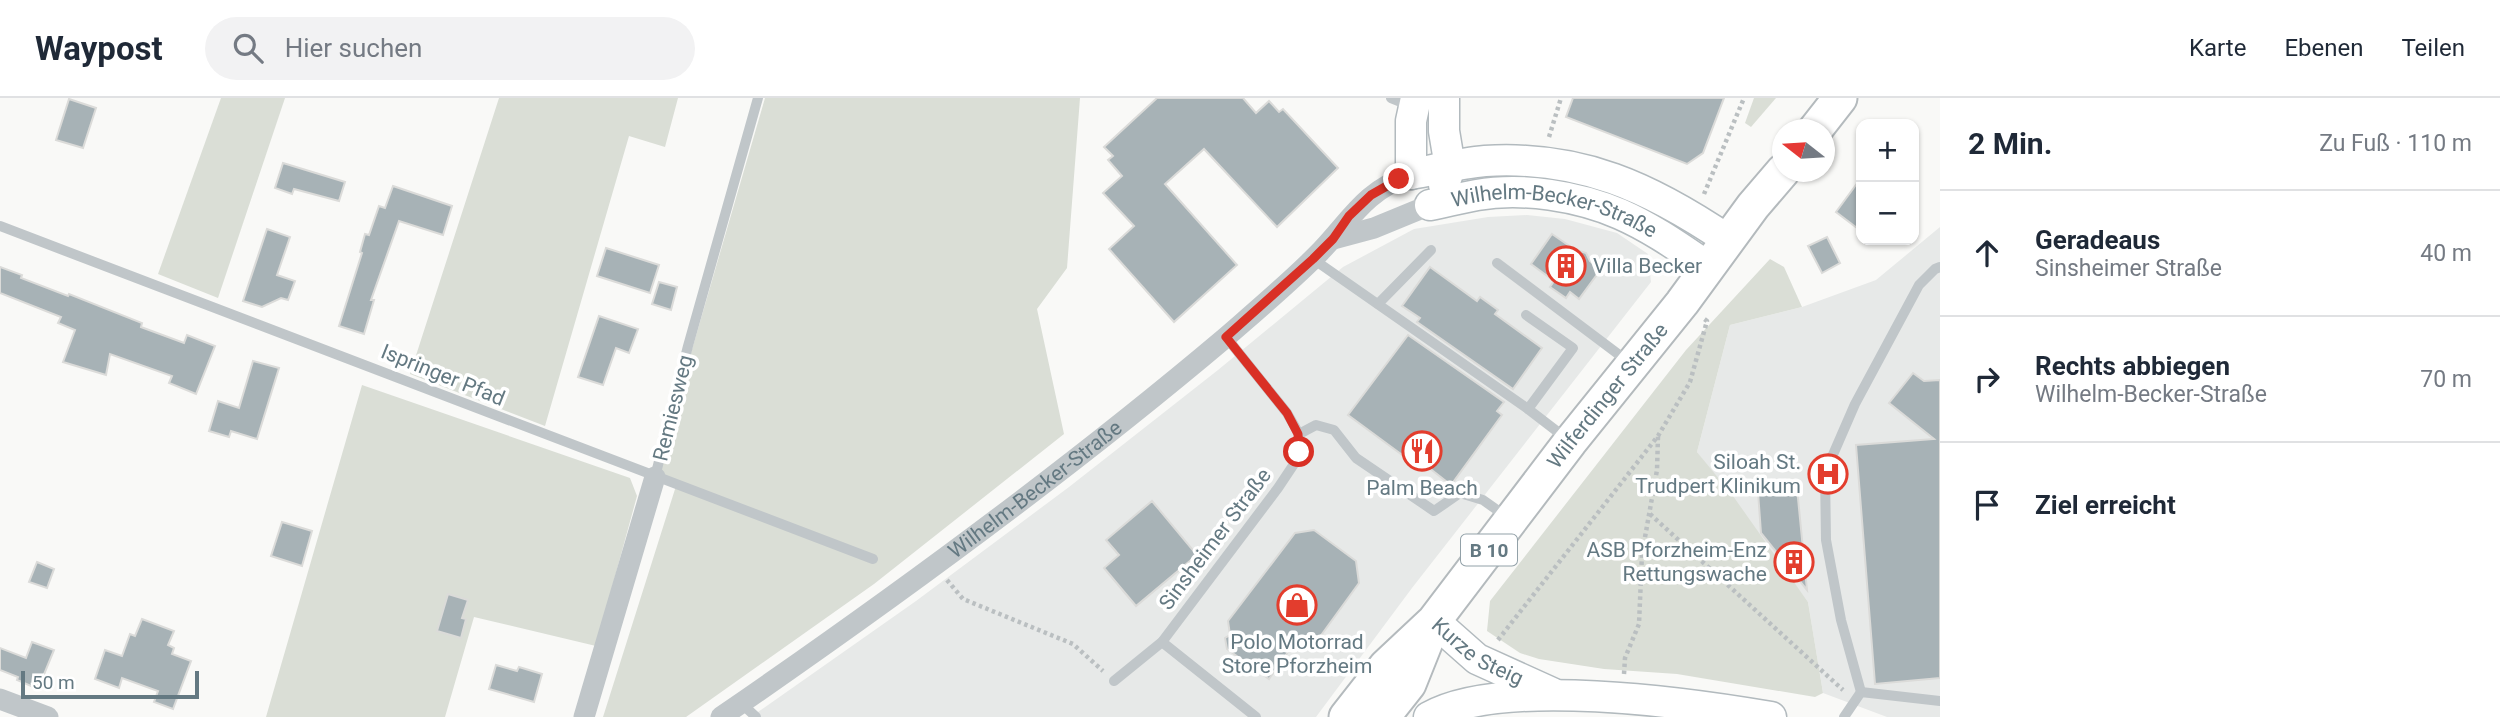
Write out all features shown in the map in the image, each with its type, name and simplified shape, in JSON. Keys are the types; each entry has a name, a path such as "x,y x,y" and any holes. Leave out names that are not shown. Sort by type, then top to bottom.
{"main road":[{"path":"1824,119 1840,98"},
{"name":"Wilferdinger Straße","path":"1434,621 1570,442 1682,303 1774,182"},
{"name":"B 10","path":"1346,717 1386,666 1434,621"},
{"name":"B 10","path":"1383,717 1409,684 1434,621"}],"street":[{"path":"1444,98 1444,131 1450,167"},
{"path":"1407,101 1411,121 1411,174"},
{"name":"Wilhelm-Becker-Straße","path":"721,717 748,710 1066,465 1226,337 1313,259 1333,239 1349,216 1371,195 1411,174 1484,161 1541,162 1584,169 1650,192 1728,240"},
{"name":"Wilhelm-Becker-Straße","path":"1430,205 1443,187 1450,167"},
{"name":"Wilhelm-Becker-Straße","path":"1411,174 1430,205"},
{"name":"Wilhelm-Becker-Straße","path":"1333,239 1374,228 1430,205 1479,195 1498,193 1555,196 1589,203 1621,215 1673,243 1709,267"},
{"name":"Remiesweg","path":"584,717 655,477"},
{"name":"Kurze Steig","path":"1434,621 1477,660 1557,695 1619,708 1680,704 1771,717"},
{"name":"Kurze Steig","path":"1434,621 1447,651 1461,673 1477,685 1501,698 1557,695"},
{"path":"1429,717 1475,701 1501,698"},
{"path":"0,699 48,717"}],"lane":[{"name":"Remiesweg","path":"655,477 688,346 758,98"},
{"name":"Ispringer Pfad","path":"0,226 873,559"},
{"path":"1378,304 1431,250"},
{"path":"1313,259 1528,409 1570,442"},
{"path":"1497,263 1632,365"},
{"path":"1844,717 1858,696 1826,540 1825,473 1856,404 1919,285 1940,267"},
{"path":"1526,315 1573,348 1528,409"},
{"path":"1226,337 1287,413 1298,434 1316,425 1334,430 1356,458 1434,511 1460,494 1483,500 1511,520"},
{"name":"Sinsheimer Straße","path":"1114,681 1162,642 1296,461 1300,443 1298,434"},
{"path":"1162,642 1256,717"},
{"path":"1858,696 1940,701"}],"path":[{"path":"1541,162 1561,98"},
{"path":"1691,215 1710,185 1744,98"},
{"path":"1477,660 1502,636 1658,436 1690,382 1707,321 1682,303"},
{"path":"1625,658 1639,624 1642,554 1657,470 1658,436"},
{"path":"1650,514 1858,696"},
{"path":"935,565 962,599 1073,644 1114,681"}],"shaded area":[{"path":"221,98 285,98 218,298 158,274"},
{"path":"499,98 678,98 665,147 629,136 545,426 410,374"},
{"path":"765,98 1080,98 1067,268 1037,309 1064,434 874,584 686,717 603,717 676,486 655,477"},
{"path":"1754,98 1776,98 1751,127 1745,123"},
{"path":"1527,215 1565,219 1617,233 1648,254 1651,282 1412,588 1316,717 751,717 916,601 1069,487 1343,267 1414,229 1488,217"},
{"name":"Siloah St. Trudpert Klinikum","path":"1940,227 1940,717 1887,717 1823,693 1808,602 1697,452 1730,325 1802,307 1876,280"},
{"path":"1770,259 1784,267 1802,307 1730,325 1697,452 1733,496 1808,602 1823,693 1815,697 1677,674 1604,669 1539,659 1520,653 1487,631 1490,601 1686,350"},
{"path":"362,385 630,478 637,496 596,646 474,617 445,717 266,717"}],"building":[{"path":"1157,98 1243,98 1256,113 1269,101 1279,112 1283,109 1338,168 1277,227 1204,149 1165,184 1237,265 1174,322 1109,249 1134,226 1103,193 1122,176 1108,160 1113,156 1104,147"},
{"path":"1573,98 1724,98 1703,153 1687,164 1566,117"},
{"path":"69,99 96,108 83,148 56,140"},
{"path":"283,163 345,182 339,201 294,189 292,194 275,188"},
{"path":"1856,185 1856,227 1836,212"},
{"path":"393,186 452,206 443,235 399,221 371,300 374,300 364,334 339,326 362,253 360,252 365,234 369,235 379,206 385,208"},
{"path":"267,229 290,237 277,275 295,281 288,300 281,298 262,307 243,301"},
{"name":"Villa Becker","path":"1552,234 1574,249 1586,253 1590,261 1601,269 1579,299 1570,292 1566,298 1550,287 1554,281 1531,264"},
{"path":"1827,237 1840,263 1822,273 1808,246"},
{"path":"606,248 659,265 650,293 597,276"},
{"path":"0,267 22,275 21,278 142,323 141,327 184,343 187,335 215,346 196,394 169,383 172,376 110,354 106,375 63,362 75,330 58,323 61,317 0,293"},
{"path":"1430,267 1477,301 1480,297 1498,310 1495,314 1542,348 1513,389 1417,322 1420,318 1402,306"},
{"path":"659,282 677,287 671,310 652,304"},
{"path":"599,316 638,329 629,353 616,348 603,385 578,377"},
{"path":"1408,335 1504,402 1497,411 1502,415 1451,485 1428,467 1424,471 1348,415"},
{"path":"253,361 279,368 257,439 231,431 229,437 209,431 218,401 239,408"},
{"path":"1913,373 1924,381 1940,380 1940,678 1875,684 1856,445 1934,439 1889,403"},
{"name":"ASB Pforzheim-Enz Rettungswache","path":"1797,488 1807,590 1761,533 1758,492"},
{"path":"1152,501 1197,555 1136,606 1104,568 1119,555 1106,540"},
{"path":"282,522 312,531 302,566 271,556"},
{"path":"1314,530 1356,561 1359,583 1314,645 1293,645 1269,679 1227,649 1225,638 1230,635 1228,621 1295,533"},
{"path":"37,562 54,569 47,588 29,582"},
{"path":"448,594 468,600 462,618 466,619 461,638 437,631"},
{"path":"142,619 174,631 168,645 174,648 172,654 191,661 173,709 154,702 158,691 122,678 119,688 95,679 105,650 122,656 130,634 135,636"},
{"path":"32,642 54,650 38,689 0,670 0,648 26,658"},
{"path":"496,665 517,671 519,667 542,674 534,702 489,689"}],"place":[{"name":"Villa Becker","path":"1566,266"},
{"name":"Palm Beach","path":"1422,451"},
{"name":"Siloah St. Trudpert Klinikum","path":"1828,474"},
{"name":"ASB Pforzheim-Enz Rettungswache","path":"1794,562"},
{"name":"Polo Motorrad Store Pforzheim","path":"1297,605"}],"route":[{"path":"1299,452 1298,434 1287,413 1226,337 1313,259 1333,239 1349,216 1371,195 1399,179"}]}
